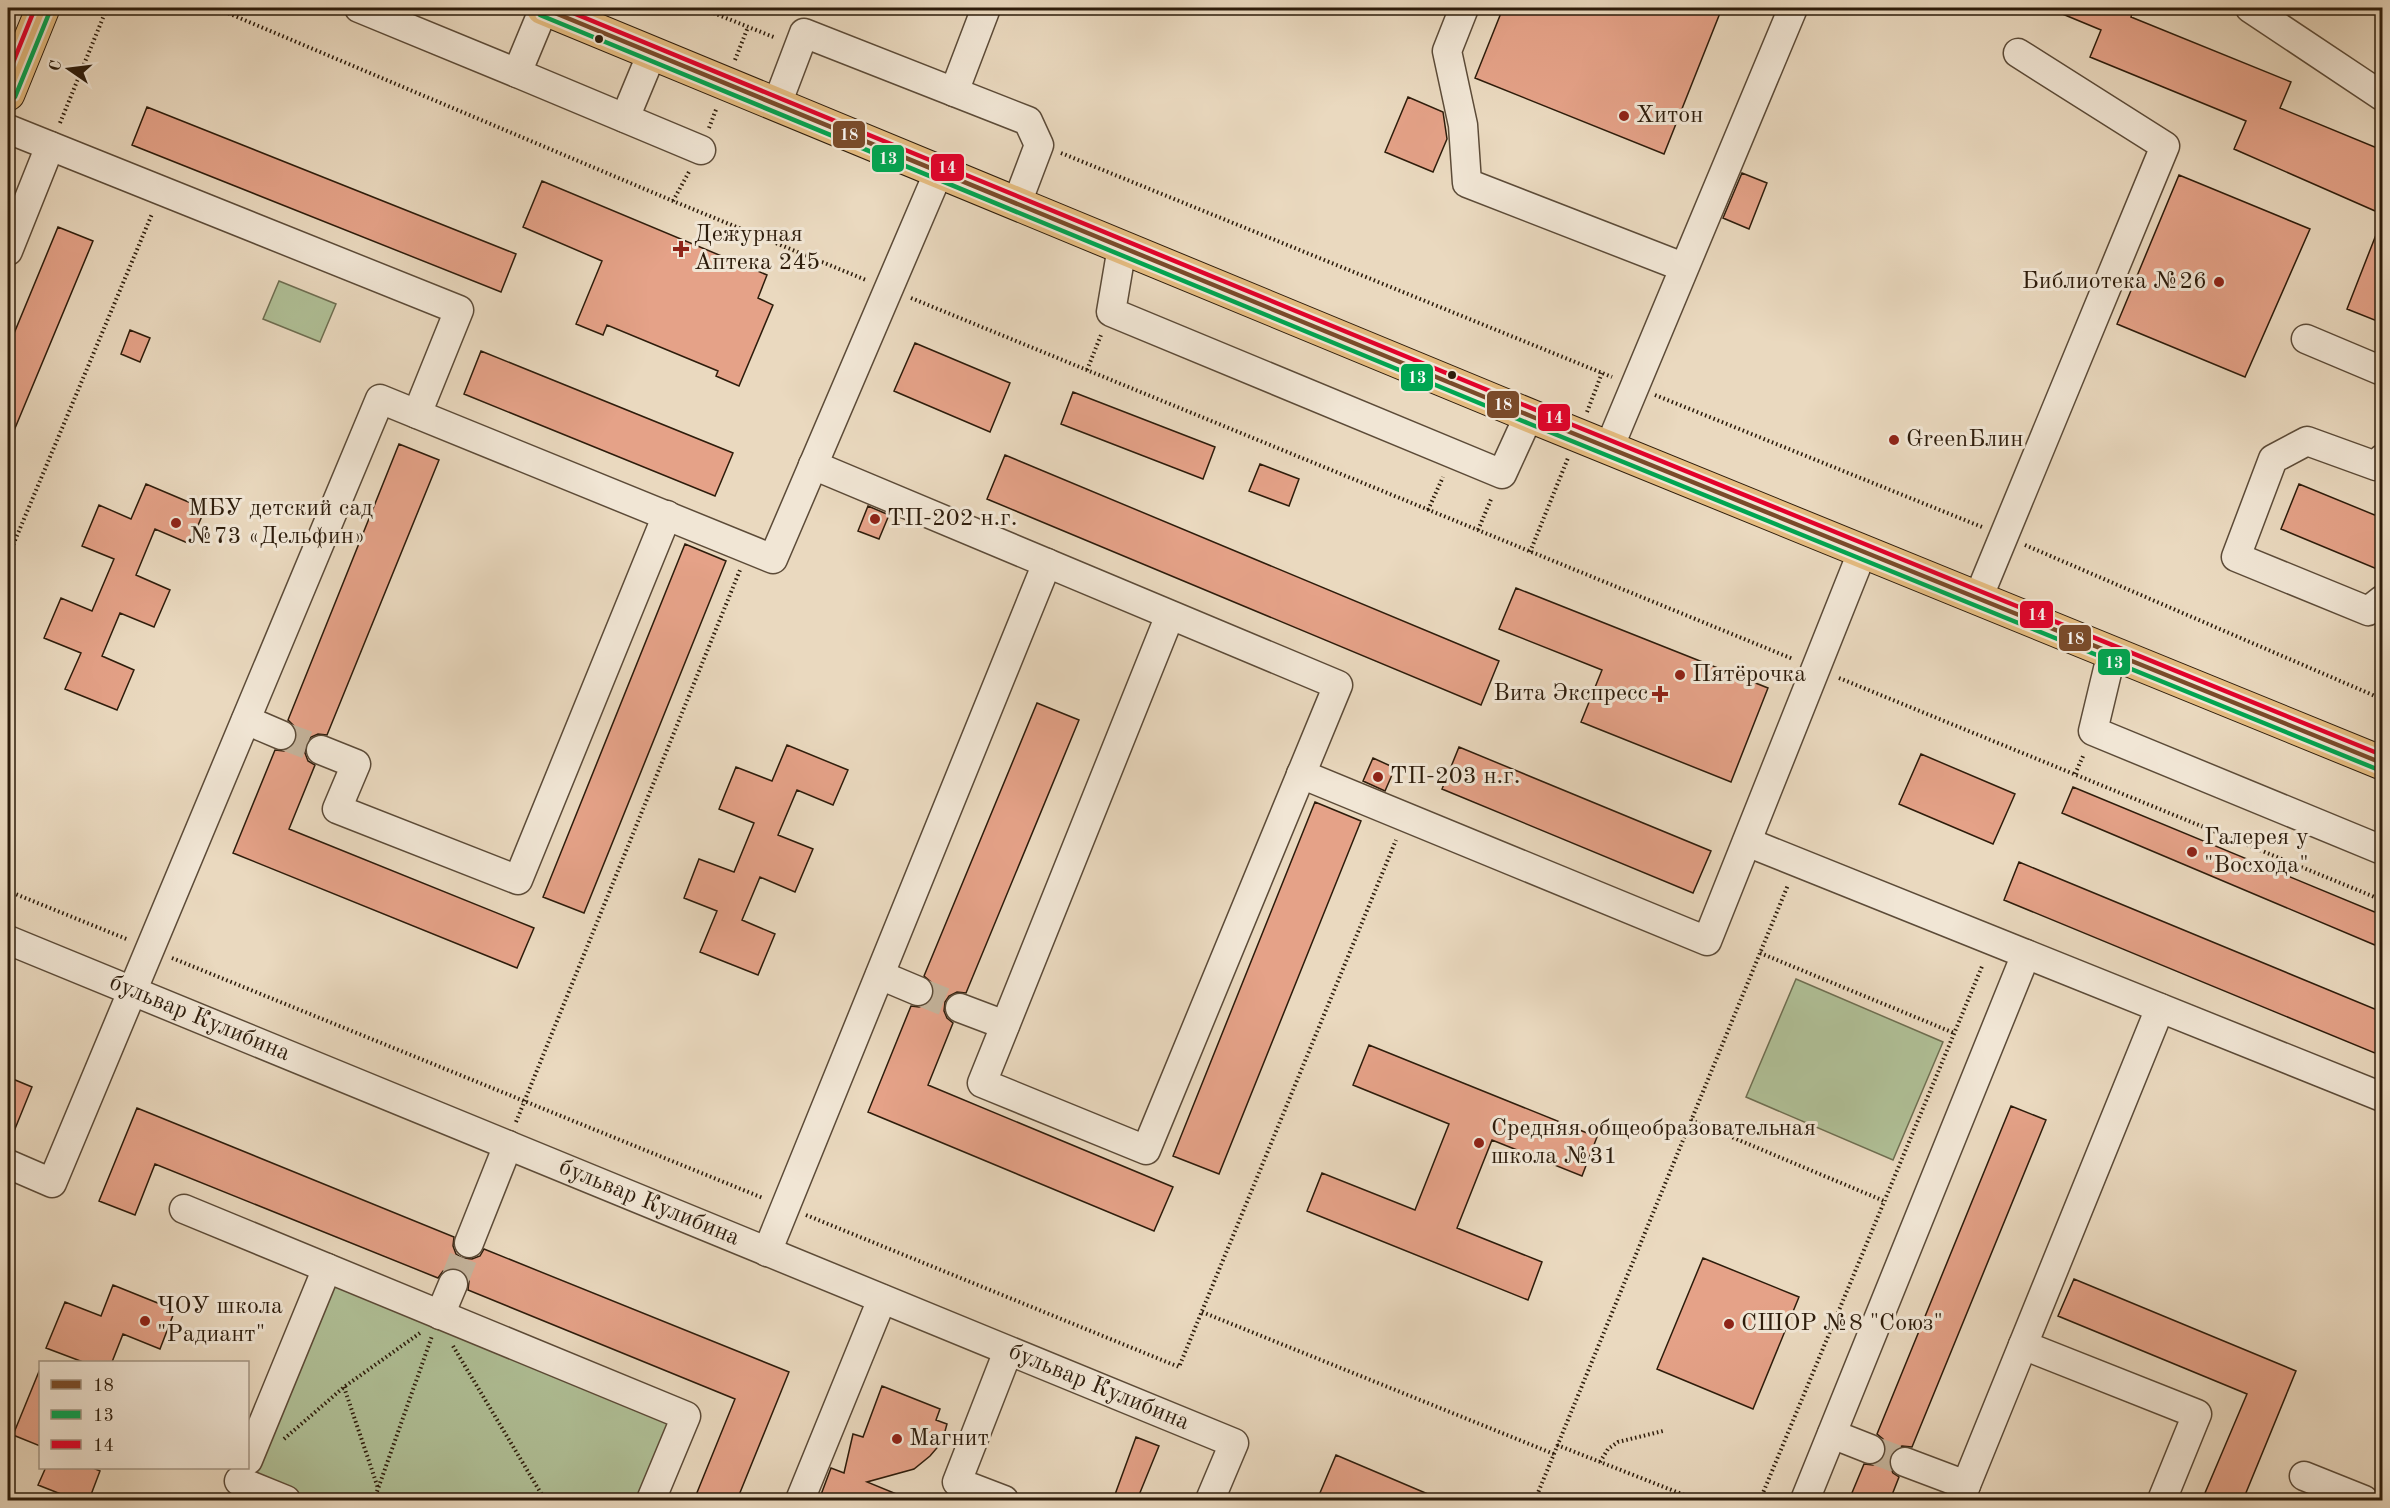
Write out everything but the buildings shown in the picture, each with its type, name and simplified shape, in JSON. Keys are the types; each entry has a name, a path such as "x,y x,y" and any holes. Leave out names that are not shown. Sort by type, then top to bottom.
{"main road":[{"path":"8,94 43,8"},
{"path":"543,8 1609,448 1978,596 2382,763"}],"street":[{"path":"359,8 701,150"},
{"path":"517,73 543,8"},
{"path":"954,92 986,8"},
{"path":"1464,8 1447,51 1463,125 1467,183 1683,267"},
{"path":"1609,448 1793,8"},
{"path":"2250,8 2382,96"},
{"path":"777,104 804,33 1028,121 1039,145 1017,204"},
{"path":"625,118 652,53"},
{"path":"1978,596 2165,146 2018,53"},
{"path":"8,129 459,310 417,414"},
{"path":"8,251 50,146"},
{"path":"8,1164 52,1183 380,399 773,559 939,171"},
{"path":"1122,247 1111,312 1502,474 1529,415"},
{"path":"2306,339 2382,371"},
{"path":"2382,459 2376,466 2307,441 2273,459 2236,557 2368,611 2382,600"},
{"path":"813,465 1338,685 1146,1150 982,1083 1170,615"},
{"path":"321,750 356,764 337,809 518,880 667,515"},
{"path":"1301,774 1707,941 1863,550"},
{"path":"767,1252 1047,563"},
{"path":"2112,652 2093,731 2382,850"},
{"path":"246,720 281,735"},
{"path":"1747,842 2382,1097"},
{"name":"бульвар Кулибина","path":"8,940 1234,1443 1210,1500"},
{"path":"1805,1500 2026,954"},
{"path":"880,975 918,991"},
{"path":"960,1008 1005,1025"},
{"path":"1905,1462 1963,1493 2160,1008"},
{"path":"469,1243 508,1145"},
{"path":"184,1209 439,1317 686,1416 651,1500"},
{"path":"249,1456 327,1268"},
{"path":"439,1317 453,1284"},
{"path":"800,1500 882,1299"},
{"path":"2023,1345 2197,1414 2162,1500"},
{"path":"1004,1500 957,1482 1008,1351"},
{"path":"1832,1434 1870,1449"},
{"path":"243,1471 286,1500"},
{"path":"2304,1476 2364,1500"}],"path":[{"path":"50,146 107,8"},
{"path":"216,8 673,201 2382,900"},
{"path":"701,8 798,47"},
{"path":"673,201 701,150 748,27"},
{"path":"1039,145 2003,536 2382,699"},
{"path":"8,557 161,191"},
{"path":"1087,370 1111,312"},
{"path":"1428,510 1454,454"},
{"path":"1478,530 1502,474"},
{"path":"508,1145 749,549"},
{"path":"8,891 1179,1367 1406,817"},
{"path":"1535,1500 1797,862"},
{"path":"1760,1500 1993,941"},
{"path":"1760,953 1954,1034"},
{"path":"1690,1120 1884,1201"},
{"path":"1202,1312 1554,1454"},
{"path":"249,1466 344,1387 439,1317"},
{"path":"374,1500 439,1317"},
{"path":"439,1317 545,1500"},
{"path":"344,1387 378,1488"},
{"path":"1600,1462 1608,1449 1618,1442 1663,1431"},
{"path":"1557,1445 1697,1500"}],"green space":[{"path":"279,281 336,304 320,342 263,319"},
{"path":"1796,979 1943,1042 1893,1160 1746,1097"},
{"path":"329,1276 677,1419 644,1500 296,1500 246,1480"}],"tunnel":[{"path":"281,735 321,750"},
{"path":"918,991 960,1008"},
{"path":"453,1284 469,1243"},
{"path":"1870,1449 1905,1462"}],"transit line":[{"name":"14","path":"8,75 35,8"},
{"name":"18","path":"543,8 1533,417 2382,763"},
{"name":"14","path":"561,8 1536,410 2382,755"},
{"name":"13","path":"15,97 50,11"},
{"name":"13","path":"540,15 1530,424 2379,770"}],"place":[{"name":"Хитон","path":"1624,116"},
{"name":"Дежурная Аптека 245","path":"681,249"},
{"name":"Библиотека №26","path":"2219,282"},
{"name":"GreenБлин","path":"1894,440"},
{"name":"ТП-202 н.г.","path":"875,519"},
{"name":"МБУ детский сад №73 «Дельфин»","path":"176,523"},
{"name":"Пятёрочка","path":"1680,675"},
{"name":"Вита Экспресс","path":"1660,694"},
{"name":"ТП-203 н.г.","path":"1378,777"},
{"name":"Галерея у \"Восхода\"","path":"2192,852"},
{"name":"Средняя общеобразовательная школа №31","path":"1479,1143"},
{"name":"ЧОУ школа \"Радиант\"","path":"145,1321"},
{"name":"СШОР №8 \"Союз\"","path":"1729,1324"},
{"name":"Магнит","path":"897,1439"}]}
